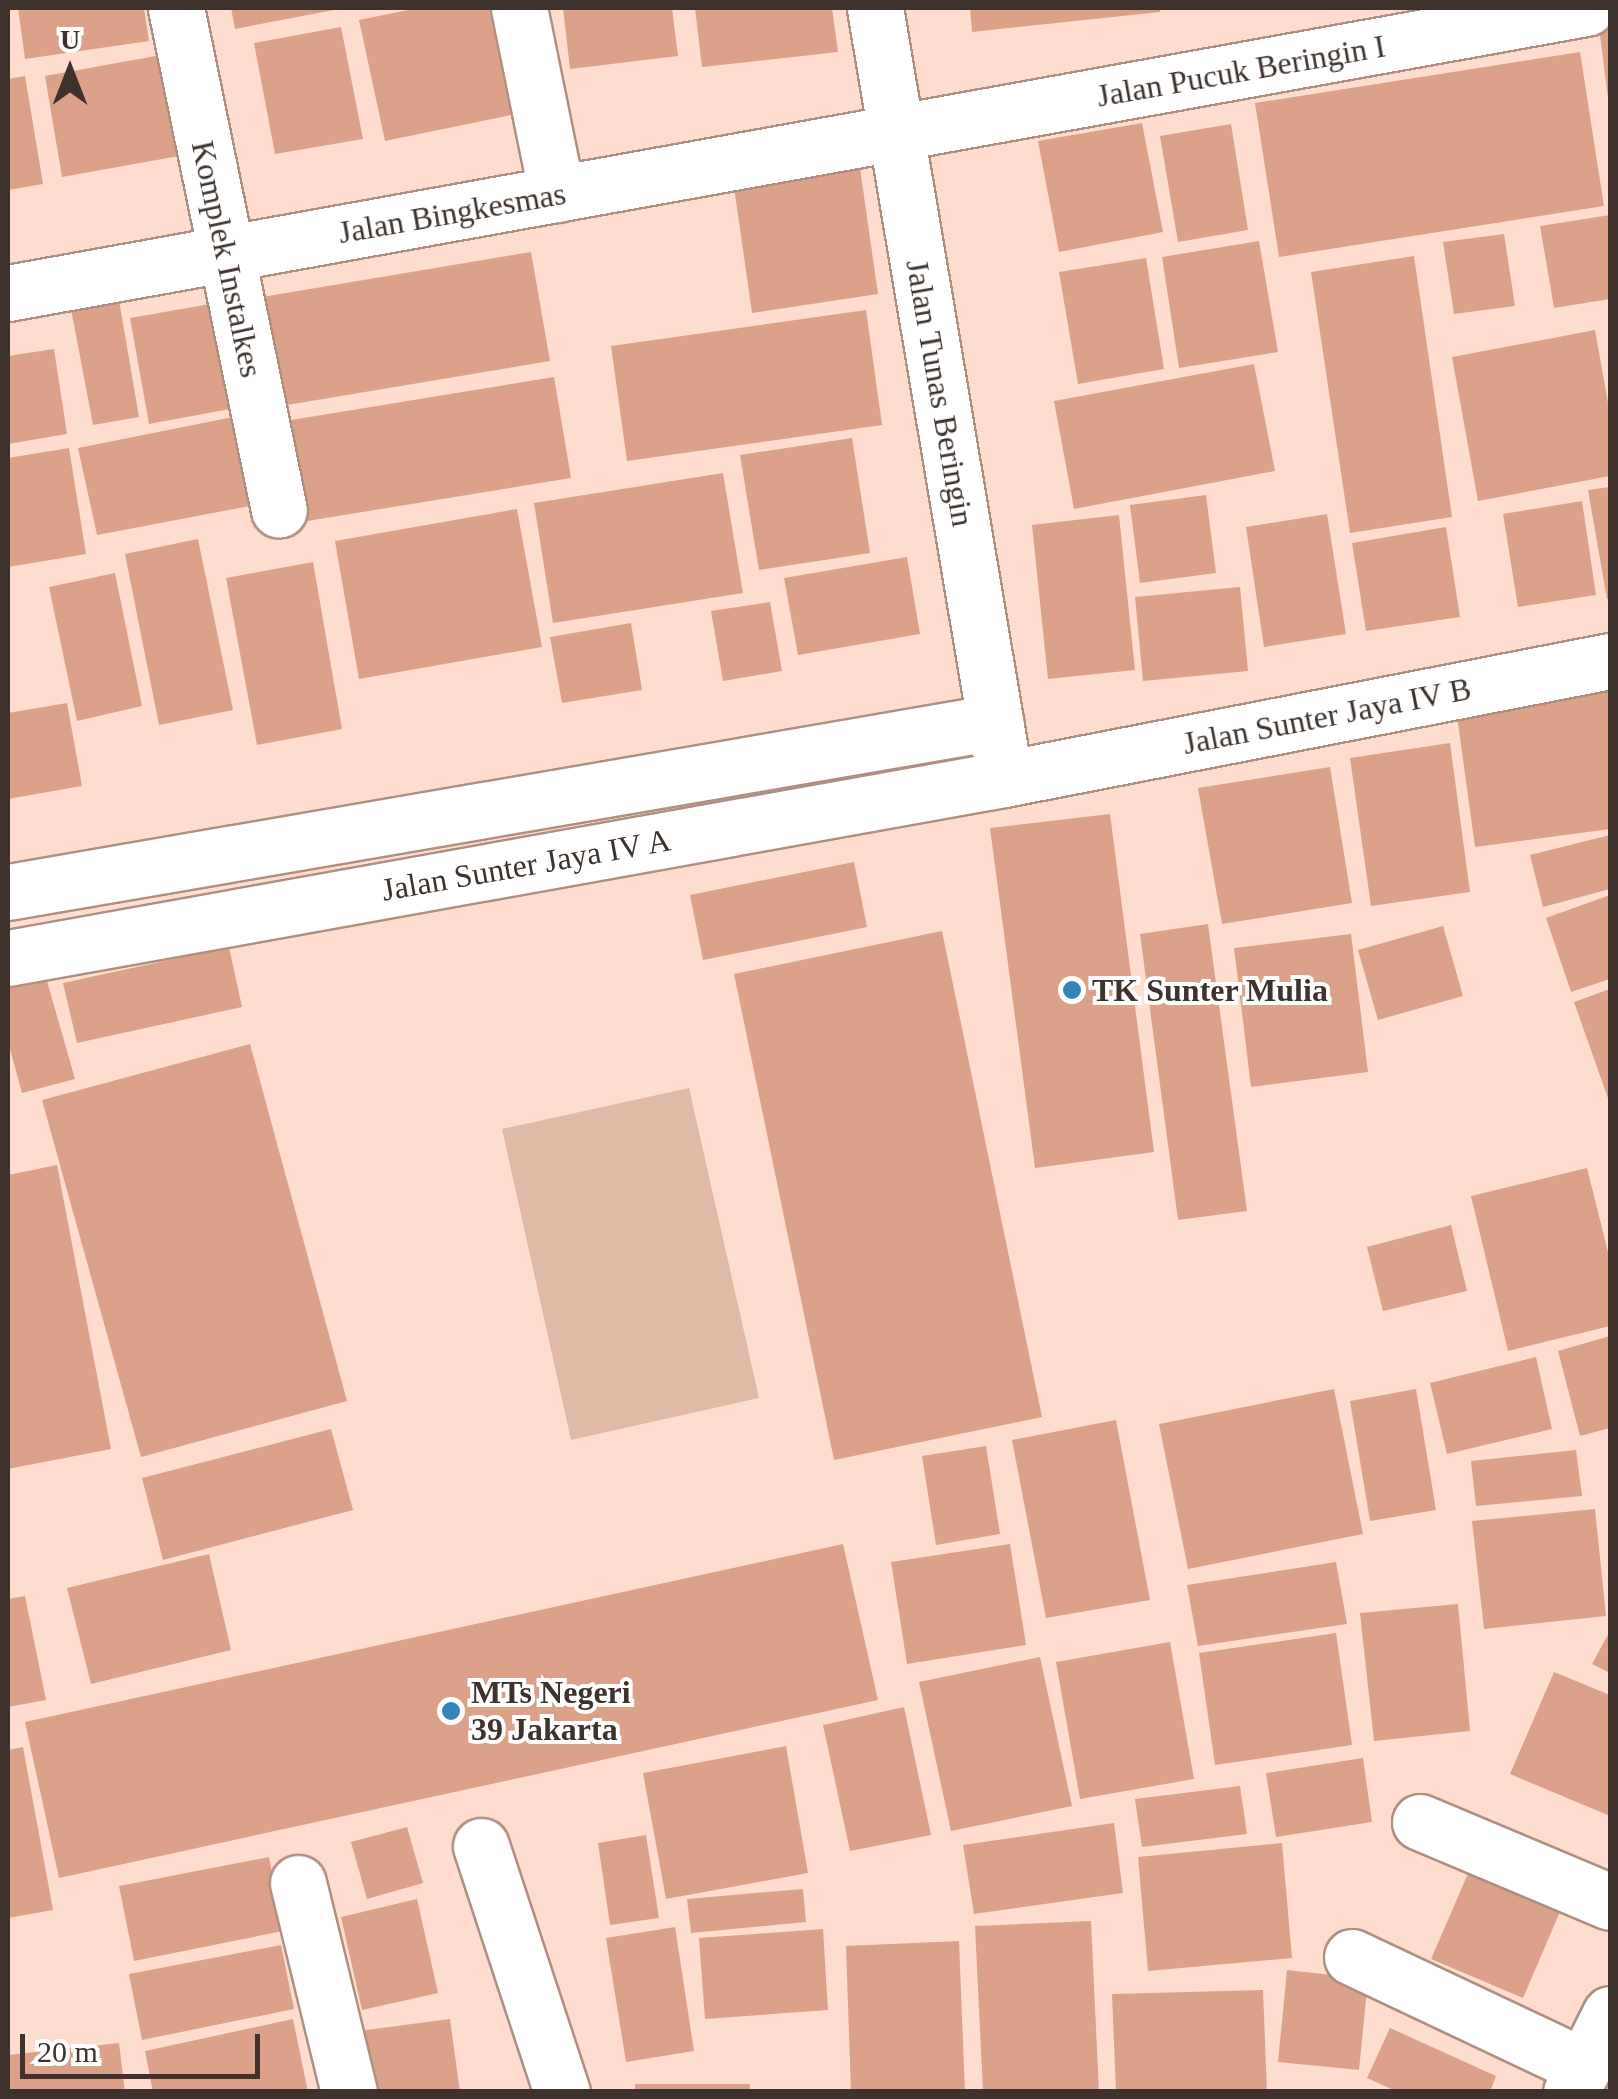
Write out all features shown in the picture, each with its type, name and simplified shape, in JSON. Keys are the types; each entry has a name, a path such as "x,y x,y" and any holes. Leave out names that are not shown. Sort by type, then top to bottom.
{"street":[{"name":"Komplek Instalkes","path":"176,8 279,510"},
{"path":"519,8 556,194"},
{"name":"Jalan Tunas Beringin","path":"875,8 995,722 1024,775"},
{"name":"Jalan Pucuk Beringin I","path":"896,134 1586,8"},
{"name":"Jalan Bingkesmas","path":"8,293 896,134"},
{"name":"Jalan Sunter Jaya IV B","path":"1024,775 1610,661"},
{"name":"Jalan Sunter Jaya IV A","path":"8,892 995,722"},
{"name":"Jalan Sunter Jaya IV A","path":"8,958 1024,775"},
{"path":"1420,1822 1610,1902"},
{"path":"480,1846 562,2092"},
{"path":"298,1883 348,2092"},
{"path":"1352,1956 1577,2079 1610,2014"}],"shaded area":[{"path":"689,1088 759,1398 571,1440 502,1129"}],"building":[{"path":"18,8 144,8 149,41 25,59"},
{"path":"231,8 339,8 339,9 235,29"},
{"path":"418,8 489,8 511,115 385,141 359,20"},
{"path":"563,8 672,8 678,56 570,69"},
{"path":"695,8 832,8 838,52 702,67"},
{"path":"970,8 1160,8 1160,12 972,32"},
{"path":"1610,17 1610,98 1608,98 1598,19"},
{"path":"341,27 363,139 275,154 254,43"},
{"path":"1580,52 1604,206 1279,257 1255,103"},
{"path":"161,55 179,156 62,177 45,76"},
{"path":"25,76 43,184 8,190 8,79"},
{"path":"1142,123 1163,232 1059,252 1038,141"},
{"path":"1231,124 1248,230 1178,242 1160,136"},
{"path":"858,154 878,294 752,313 732,173"},
{"path":"1610,215 1610,299 1554,308 1540,226"},
{"path":"1504,234 1515,306 1454,314 1443,242"},
{"path":"1259,241 1278,352 1179,368 1162,257"},
{"path":"531,252 550,361 281,406 262,297"},
{"path":"1414,256 1452,517 1350,533 1311,272"},
{"path":"1146,258 1164,369 1078,384 1059,272"},
{"path":"119,300 139,417 93,425 71,309"},
{"path":"227,301 246,406 149,424 130,318"},
{"path":"866,310 882,425 627,461 611,346"},
{"path":"1595,330 1610,414 1610,476 1478,501 1452,357"},
{"path":"54,349 67,434 8,444 8,356"},
{"path":"1254,364 1275,471 1074,509 1054,401"},
{"path":"554,377 571,478 301,522 285,421"},
{"path":"233,417 250,506 97,535 78,448"},
{"path":"852,438 870,553 759,570 740,455"},
{"path":"69,448 86,554 8,567 8,458"},
{"path":"723,473 743,593 553,623 534,503"},
{"path":"1610,487 1610,599 1607,599 1588,490"},
{"path":"1206,495 1216,573 1140,583 1130,505"},
{"path":"1582,501 1596,595 1518,607 1503,514"},
{"path":"517,509 542,647 359,679 335,541"},
{"path":"1327,514 1346,634 1264,647 1246,527"},
{"path":"1119,515 1135,670 1048,679 1032,525"},
{"path":"1446,527 1460,617 1366,631 1352,543"},
{"path":"198,539 233,710 159,725 125,554"},
{"path":"907,557 920,634 798,655 784,578"},
{"path":"313,562 342,729 257,745 226,578"},
{"path":"115,573 142,706 77,721 49,587"},
{"path":"1240,587 1248,671 1143,681 1135,597"},
{"path":"770,602 782,671 723,681 711,611"},
{"path":"631,623 642,690 562,703 550,637"},
{"path":"1610,681 1610,829 1475,847 1455,701"},
{"path":"67,703 82,786 8,799 8,713"},
{"path":"1450,743 1470,892 1371,906 1350,758"},
{"path":"1330,767 1352,903 1222,924 1198,788"},
{"name":"TK Sunter Mulia","path":"1110,814 1154,1152 1035,1168 990,828"},
{"path":"1610,835 1610,889 1543,907 1530,855"},
{"path":"854,862 867,927 703,960 690,895"},
{"path":"1610,895 1610,979 1571,992 1546,918"},
{"path":"1208,924 1247,1211 1178,1220 1140,934"},
{"path":"1443,926 1463,996 1378,1020 1358,950"},
{"path":"942,931 1042,1417 834,1460 734,974"},
{"path":"1351,934 1368,1072 1251,1087 1234,948"},
{"path":"229,947 242,1007 77,1043 63,983"},
{"path":"45,974 75,1079 22,1093 8,1042 8,984"},
{"path":"1610,989 1610,1104 1574,1002"},
{"path":"250,1044 347,1401 141,1457 42,1100"},
{"path":"57,1165 111,1449 8,1469 8,1175"},
{"path":"1587,1168 1610,1260 1610,1326 1508,1351 1471,1196"},
{"path":"1451,1225 1467,1291 1383,1311 1367,1247"},
{"path":"1610,1336 1610,1428 1580,1436 1558,1351"},
{"path":"1536,1357 1552,1429 1447,1454 1430,1383"},
{"path":"1334,1389 1363,1534 1188,1569 1159,1424"},
{"path":"1416,1389 1436,1510 1370,1521 1350,1401"},
{"path":"1116,1420 1150,1600 1046,1618 1012,1440"},
{"path":"331,1429 353,1510 163,1560 142,1478"},
{"path":"986,1446 1000,1534 936,1545 922,1456"},
{"path":"1576,1450 1582,1496 1476,1506 1471,1461"},
{"path":"1595,1509 1606,1616 1484,1629 1472,1521"},
{"name":"MTs Negeri 39 Jakarta","path":"843,1544 878,1700 59,1878 25,1722"},
{"path":"1010,1544 1026,1645 907,1664 891,1562"},
{"path":"209,1554 231,1650 91,1684 67,1588"},
{"path":"1336,1562 1347,1624 1198,1646 1187,1585"},
{"path":"25,1596 46,1700 8,1707 8,1599"},
{"path":"1458,1604 1470,1731 1374,1741 1360,1613"},
{"path":"1610,1631 1610,1673 1592,1664"},
{"path":"1336,1633 1352,1745 1215,1765 1199,1653"},
{"path":"1170,1642 1194,1779 1080,1799 1056,1662"},
{"path":"1040,1657 1072,1806 951,1831 919,1682"},
{"path":"1554,1672 1610,1695 1610,1816 1510,1774"},
{"path":"904,1707 931,1835 850,1851 823,1725"},
{"path":"786,1746 808,1873 666,1899 643,1773"},
{"path":"23,1747 53,1910 8,1918 8,1750"},
{"path":"1363,1758 1372,1822 1276,1837 1266,1773"},
{"path":"1240,1786 1247,1834 1142,1847 1135,1799"},
{"path":"1114,1823 1123,1893 974,1914 963,1845"},
{"path":"407,1827 423,1883 367,1899 351,1842"},
{"path":"646,1835 659,1918 610,1925 598,1843"},
{"path":"1282,1843 1292,1958 1148,1971 1138,1857"},
{"path":"269,1857 283,1931 134,1961 119,1886"},
{"path":"1470,1869 1562,1907 1523,1998 1431,1959"},
{"path":"803,1889 806,1922 691,1933 687,1899"},
{"path":"417,1899 438,1993 362,2010 341,1917"},
{"path":"1091,1921 1099,2092 983,2092 975,1926"},
{"path":"675,1927 694,2051 626,2062 606,1938"},
{"path":"823,1929 828,2010 705,2019 699,1938"},
{"path":"959,1941 965,2092 851,2092 846,1946"},
{"path":"281,1945 294,2009 142,2040 129,1974"},
{"path":"1287,1970 1368,1979 1359,2070 1278,2062"},
{"path":"1263,1990 1267,2092 1116,2092 1112,1994"},
{"path":"293,2019 308,2092 153,2092 145,2051"},
{"path":"450,2019 460,2092 360,2092 351,2032"},
{"path":"1390,2028 1496,2076 1490,2092 1398,2092 1367,2078"},
{"path":"119,2043 125,2092 8,2092 8,2055"},
{"path":"635,2084 750,2084 750,2092 635,2092"}],"place":[{"name":"TK Sunter Mulia","path":"1072,990"},
{"name":"MTs Negeri 39 Jakarta","path":"451,1711"}]}
